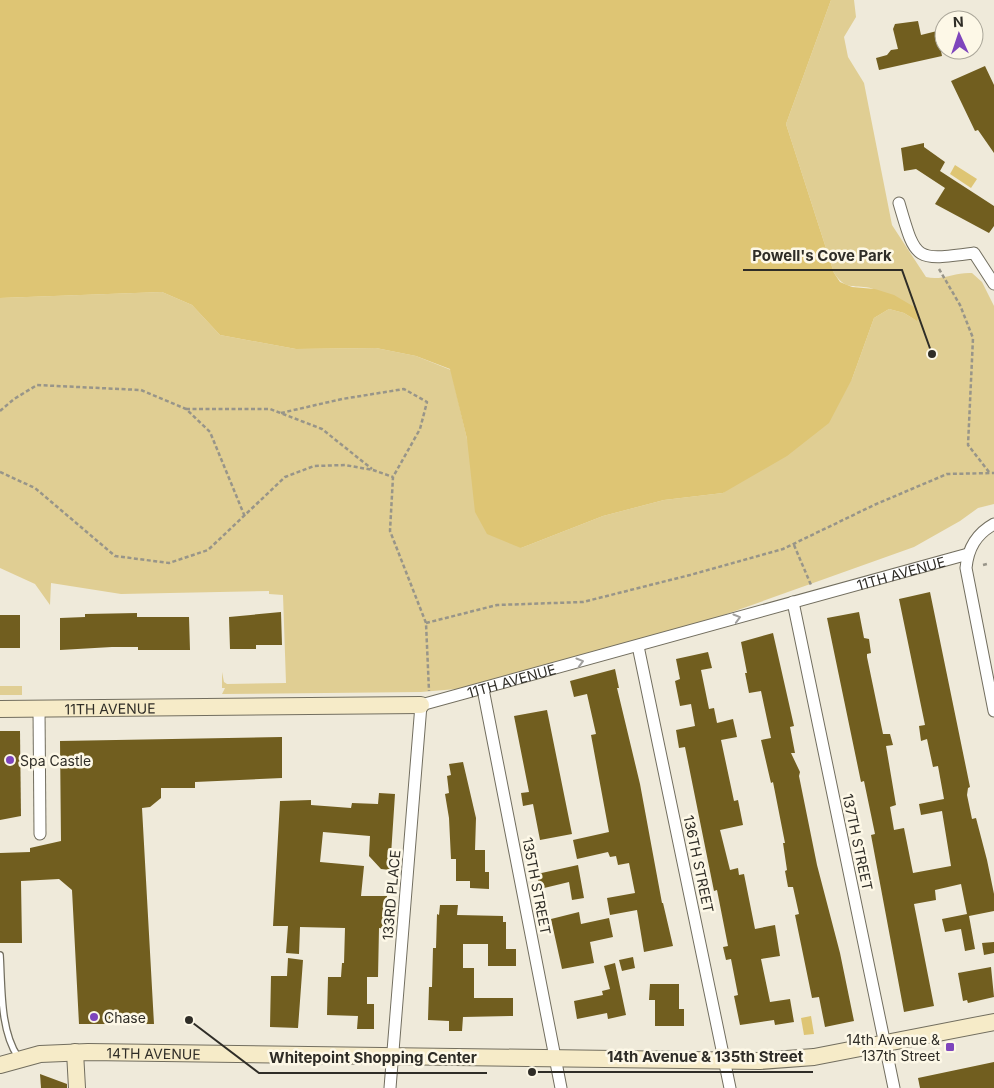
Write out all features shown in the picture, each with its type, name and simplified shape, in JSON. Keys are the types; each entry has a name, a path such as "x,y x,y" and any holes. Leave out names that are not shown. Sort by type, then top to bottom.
{"street":[{"path":"899,204 910,241 918,252 933,258 974,253 994,284"},
{"path":"994,524 981,532 968,554 966,568 994,711"},
{"name":"11TH AVENUE","path":"0,709 426,704 968,554"},
{"name":"137TH STREET","path":"793,602 894,1088"},
{"name":"136TH STREET","path":"638,646 730,1088"},
{"name":"135TH STREET","path":"483,689 561,1088"},
{"name":"133RD PLACE","path":"390,1088 426,704"},
{"path":"39,709 40,834"},
{"name":"14TH AVENUE","path":"0,1065 40,1054 75,1052 760,1061 814,1056 994,1022"},
{"path":"75,1052 77,1088"}],"lane":[{"path":"0,955 4,1026 10,1047 19,1059"}],"path":[{"path":"933,258 960,305 973,338 968,445 989,472"},
{"path":"0,411 14,399 38,385 141,390 186,409 210,432 245,517"},
{"path":"281,413 342,399 404,389 427,402 420,430 393,477 390,531 426,623 428,681 426,704"},
{"path":"186,409 270,409 322,429 373,470"},
{"path":"0,472 35,488 115,556 169,563 208,550 285,478 314,466 345,465 373,470 393,477"},
{"path":"426,623 497,605 583,602 690,575 783,550 874,505 947,474 994,473"},
{"path":"794,544 808,573 815,596"}],"shaded area":[{"path":"0,0 831,0 786,124 834,273 840,282 852,287 875,289 894,295 916,308 919,315 917,321 904,313 889,309 874,318 852,379 829,423 787,456 723,493 664,500 603,516 521,548 487,534 475,512 467,439 450,369 416,356 376,348 296,349 220,335 192,305 162,292 0,298"},
{"path":"831,0 854,0 856,17 844,37 848,57 864,83 892,225 926,277 938,278 972,273 982,282 994,306 994,504 978,508 960,521 914,547 721,616 468,688 421,692 222,694 225,688 222,688 222,672 224,682 227,684 286,683 283,595 269,594 269,591 121,594 51,583 50,605 35,584 0,568 0,298 162,292 192,305 220,335 296,349 376,348 416,356 451,370 467,439 521,548 603,516 664,500 723,493 852,379 874,318 889,309 904,313 917,321 881,292 844,283 834,273 786,124"},
{"path":"955,165 977,179 971,188 950,174"},
{"path":"0,686 22,686 22,695 0,695"},
{"path":"811,1016 814,1034 804,1035 801,1018"}],"building":[{"path":"918,21 921,35 934,32 934,58 879,70 876,58 887,55 891,50 898,49 893,29 895,24"},
{"path":"985,66 994,85 994,153 978,130 975,131 951,81"},
{"path":"924,143 924,147 945,162 940,171 994,206 994,226 989,233 935,204 945,188 916,169 904,171 901,148"},
{"path":"930,592 970,787 968,788 967,795 972,819 976,818 987,860 994,894 994,911 969,916 975,949 965,951 961,929 945,932 942,919 967,914 961,884 935,890 936,900 914,904 934,1006 904,1012 871,835 875,834 864,781 861,782 827,618 859,612 864,638 869,639 871,653 867,654 867,657 883,734 890,734 893,745 886,746 896,805 890,807 894,830 904,828 913,873 951,866 942,811 921,815 919,804 944,799 938,766 933,767 927,739 921,741 919,726 925,725 899,599"},
{"path":"281,612 282,645 256,645 256,649 230,649 229,617"},
{"path":"137,613 137,617 189,617 190,650 138,650 138,647 112,647 60,650 60,618 85,617 85,614"},
{"path":"0,615 20,615 20,648 0,648"},
{"path":"773,633 794,726 790,727 795,753 791,753 800,772 799,776 817,865 840,953 854,1021 825,1027 819,997 812,998 795,915 799,914 793,887 788,887 783,843 785,843 773,782 771,783 761,740 771,738 761,691 749,693 745,673 747,673 741,642"},
{"path":"708,652 712,668 701,670 709,709 714,708 717,723 733,719 737,737 721,740 734,801 738,800 743,825 720,830 730,870 738,868 739,875 744,874 755,929 775,925 780,956 761,959 770,1002 790,999 794,1022 775,1025 774,1020 740,1025 734,996 738,995 731,959 726,960 723,947 728,946 717,890 714,891 685,747 679,748 676,730 695,726 691,704 680,706 675,681 680,679 676,659"},
{"path":"615,669 619,688 617,688 640,784 662,903 673,946 644,952 637,910 610,915 607,898 635,893 629,863 618,865 616,856 610,857 608,852 577,859 573,840 609,832 591,735 596,734 587,694 574,697 570,681"},
{"path":"547,710 572,834 540,840 533,804 523,806 521,793 529,792 514,716"},
{"name":"Spa Castle","path":"0,731 20,731 21,816 0,820"},
{"path":"282,737 282,778 195,782 195,788 161,788 161,798 150,807 142,808 154,1024 79,1024 72,890 59,879 21,881 22,943 0,943 0,853 30,852 30,848 61,841 60,741"},
{"path":"463,762 476,818 475,850 485,850 485,872 489,872 489,889 470,888 470,881 456,881 456,859 451,859 449,818 445,794 449,793 447,776 451,775 449,764"},
{"path":"379,793 395,794 390,870 381,869 369,856 370,836 323,832 320,862 364,866 361,896 387,896 386,929 379,928 378,977 367,977 367,1004 374,1004 374,1029 357,1029 358,1016 327,1015 328,977 341,977 342,963 344,963 345,928 300,927 299,954 286,953 288,926 273,926 280,801 311,800 311,805 351,808 352,803 378,804"},
{"path":"578,865 584,898 572,900 569,882 540,889 537,874"},
{"path":"440,905 458,905 457,915 503,916 503,922 506,922 506,949 516,949 516,966 488,966 488,944 463,944 463,968 474,968 474,998 513,998 513,1016 463,1017 462,1031 449,1031 449,1021 428,1020 429,987 432,987 433,948 436,948 437,914 439,915"},
{"path":"579,912 581,924 609,918 613,937 590,942 594,963 562,969 551,919"},
{"path":"994,942 994,953 984,955 982,943"},
{"path":"633,957 635,968 622,971 619,960"},
{"path":"288,958 303,960 298,1028 270,1027 271,976 287,976"},
{"path":"615,963 626,1015 608,1019 607,1013 577,1019 574,1001 603,995 602,991 610,989 604,966"},
{"path":"991,967 994,997 968,1003 967,1000 963,1001 958,973"},
{"path":"650,984 679,984 679,1009 684,1009 684,1026 655,1026 655,1000 649,1000"},
{"path":"994,1062 994,1088 920,1088 918,1078"},
{"path":"40,1074 67,1084 67,1088 41,1088"}],"place":[{"name":"Powell's Cove Park","path":"932,354"},
{"name":"Spa Castle","path":"10,760"},
{"name":"Chase","path":"94,1017"},
{"name":"Whitepoint Shopping Center","path":"189,1020"},
{"name":"14th Avenue & 137th Street","path":"950,1047"},
{"name":"14th Avenue & 135th Street","path":"532,1072"}]}
